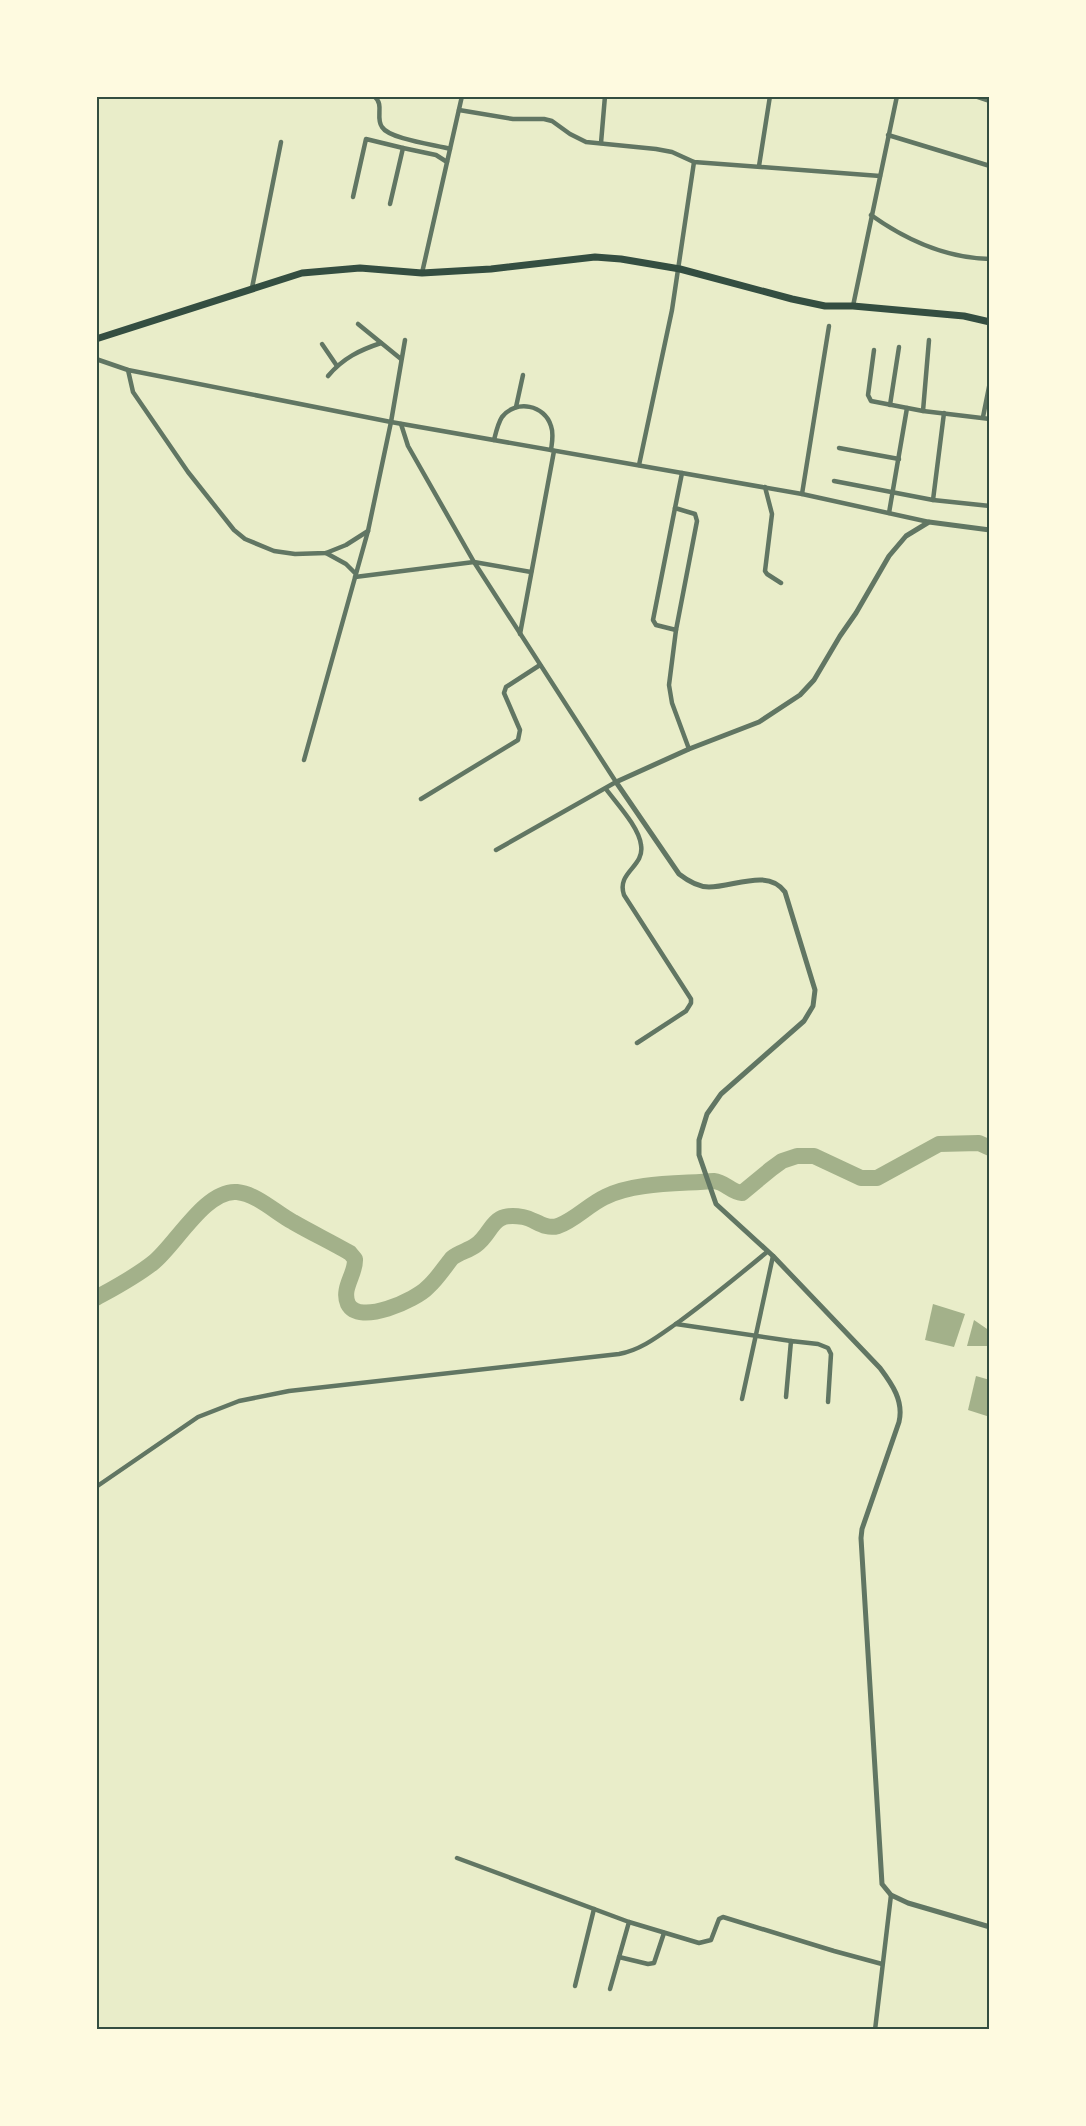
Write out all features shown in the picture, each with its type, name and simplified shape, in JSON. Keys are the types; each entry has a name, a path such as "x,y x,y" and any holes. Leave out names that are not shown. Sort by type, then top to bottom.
{"main road":[{"path":"96,339 302,273 360,268 422,273 491,269 595,257 680,269 825,306 853,306 964,316 990,322"}],"street":[{"path":"374,96 380,104 381,123 384,129 394,135 450,149"},
{"path":"422,273 462,96"},
{"path":"601,143 605,96"},
{"path":"759,166 770,96"},
{"path":"853,306 897,96"},
{"path":"975,96 990,101"},
{"path":"459,110 513,119 544,119 552,121 579,139 672,152 694,162 880,176"},
{"path":"888,135 990,166"},
{"path":"353,197 366,140 436,155 447,162"},
{"path":"252,288 281,142"},
{"path":"390,204 403,148"},
{"path":"639,465 680,269 694,162"},
{"path":"871,215 891,230 936,250 962,257 990,259"},
{"path":"358,324 401,358"},
{"path":"801,494 830,326"},
{"path":"304,760 368,531 391,422 405,340"},
{"path":"923,411 929,340"},
{"path":"328,376 356,352 381,343"},
{"path":"322,344 337,366"},
{"path":"890,405 899,347"},
{"path":"874,350 868,398 874,402 990,419"},
{"path":"96,358 128,370 401,424 765,487 930,522 990,530"},
{"path":"128,370 133,392 188,472 234,530 245,539 274,551 295,554 326,553 346,545 368,531"},
{"path":"516,407 523,375"},
{"path":"983,417 990,382"},
{"path":"494,440 500,420 516,407 528,406 539,410 547,417 553,432 553,450 520,634"},
{"path":"889,513 908,408"},
{"path":"933,500 944,413"},
{"path":"401,424 408,446 474,562 616,782 679,874 688,882 709,887 767,879 780,885 785,892 815,990 813,1006 804,1021 721,1094 702,1126 699,1155 716,1204 773,1256 880,1368 890,1381 900,1403 899,1422 862,1529 861,1538 881,1877 884,1888 891,1895 908,1903 990,1927"},
{"path":"839,448 899,459"},
{"path":"676,630 656,625 652,620 682,473"},
{"path":"834,481 933,500 990,506"},
{"path":"765,487 772,514 765,571 781,583"},
{"path":"675,508 695,514 697,521 676,630 669,686 672,703 689,749"},
{"path":"496,850 616,782 689,749 759,722 787,705 814,680 898,544 906,536 930,522"},
{"path":"326,553 346,564 355,575"},
{"path":"355,575 474,562 531,572"},
{"path":"422,799 518,740 520,730 504,693 506,687 540,665"},
{"path":"606,789 639,835 642,848 638,861 621,884 624,895 691,999 686,1011 637,1043"},
{"path":"96,1487 198,1417 239,1401 289,1391 619,1354 641,1347 717,1294 767,1252"},
{"path":"742,1400 773,1256"},
{"path":"676,1324 825,1345 831,1354 828,1402"},
{"path":"786,1397 791,1341"},
{"path":"457,1858 629,1922 699,1943 708,1942 712,1938 719,1919 723,1917 882,1964"},
{"path":"875,2030 891,1895"},
{"path":"574,1986 594,1909"},
{"path":"610,1989 629,1922"},
{"path":"620,1957 648,1964 654,1962 664,1933"}],"shaded area":[{"path":"933,1304 965,1314 954,1347 925,1340"},
{"path":"974,1320 990,1331 990,1346 967,1346"},
{"path":"976,1376 990,1380 990,1417 968,1410"}],"waterway":[{"path":"96,1298 154,1262 203,1208 225,1193 237,1192 252,1196 293,1222 350,1253 355,1259 355,1265 346,1292 348,1304 354,1310 375,1312 400,1304 422,1292 452,1258 476,1245 494,1224 504,1217 523,1217 544,1225 558,1226 605,1197 617,1192 658,1184 714,1181 742,1193 782,1161 797,1156 814,1156 861,1178 877,1178 939,1144 979,1143 990,1148"}]}
